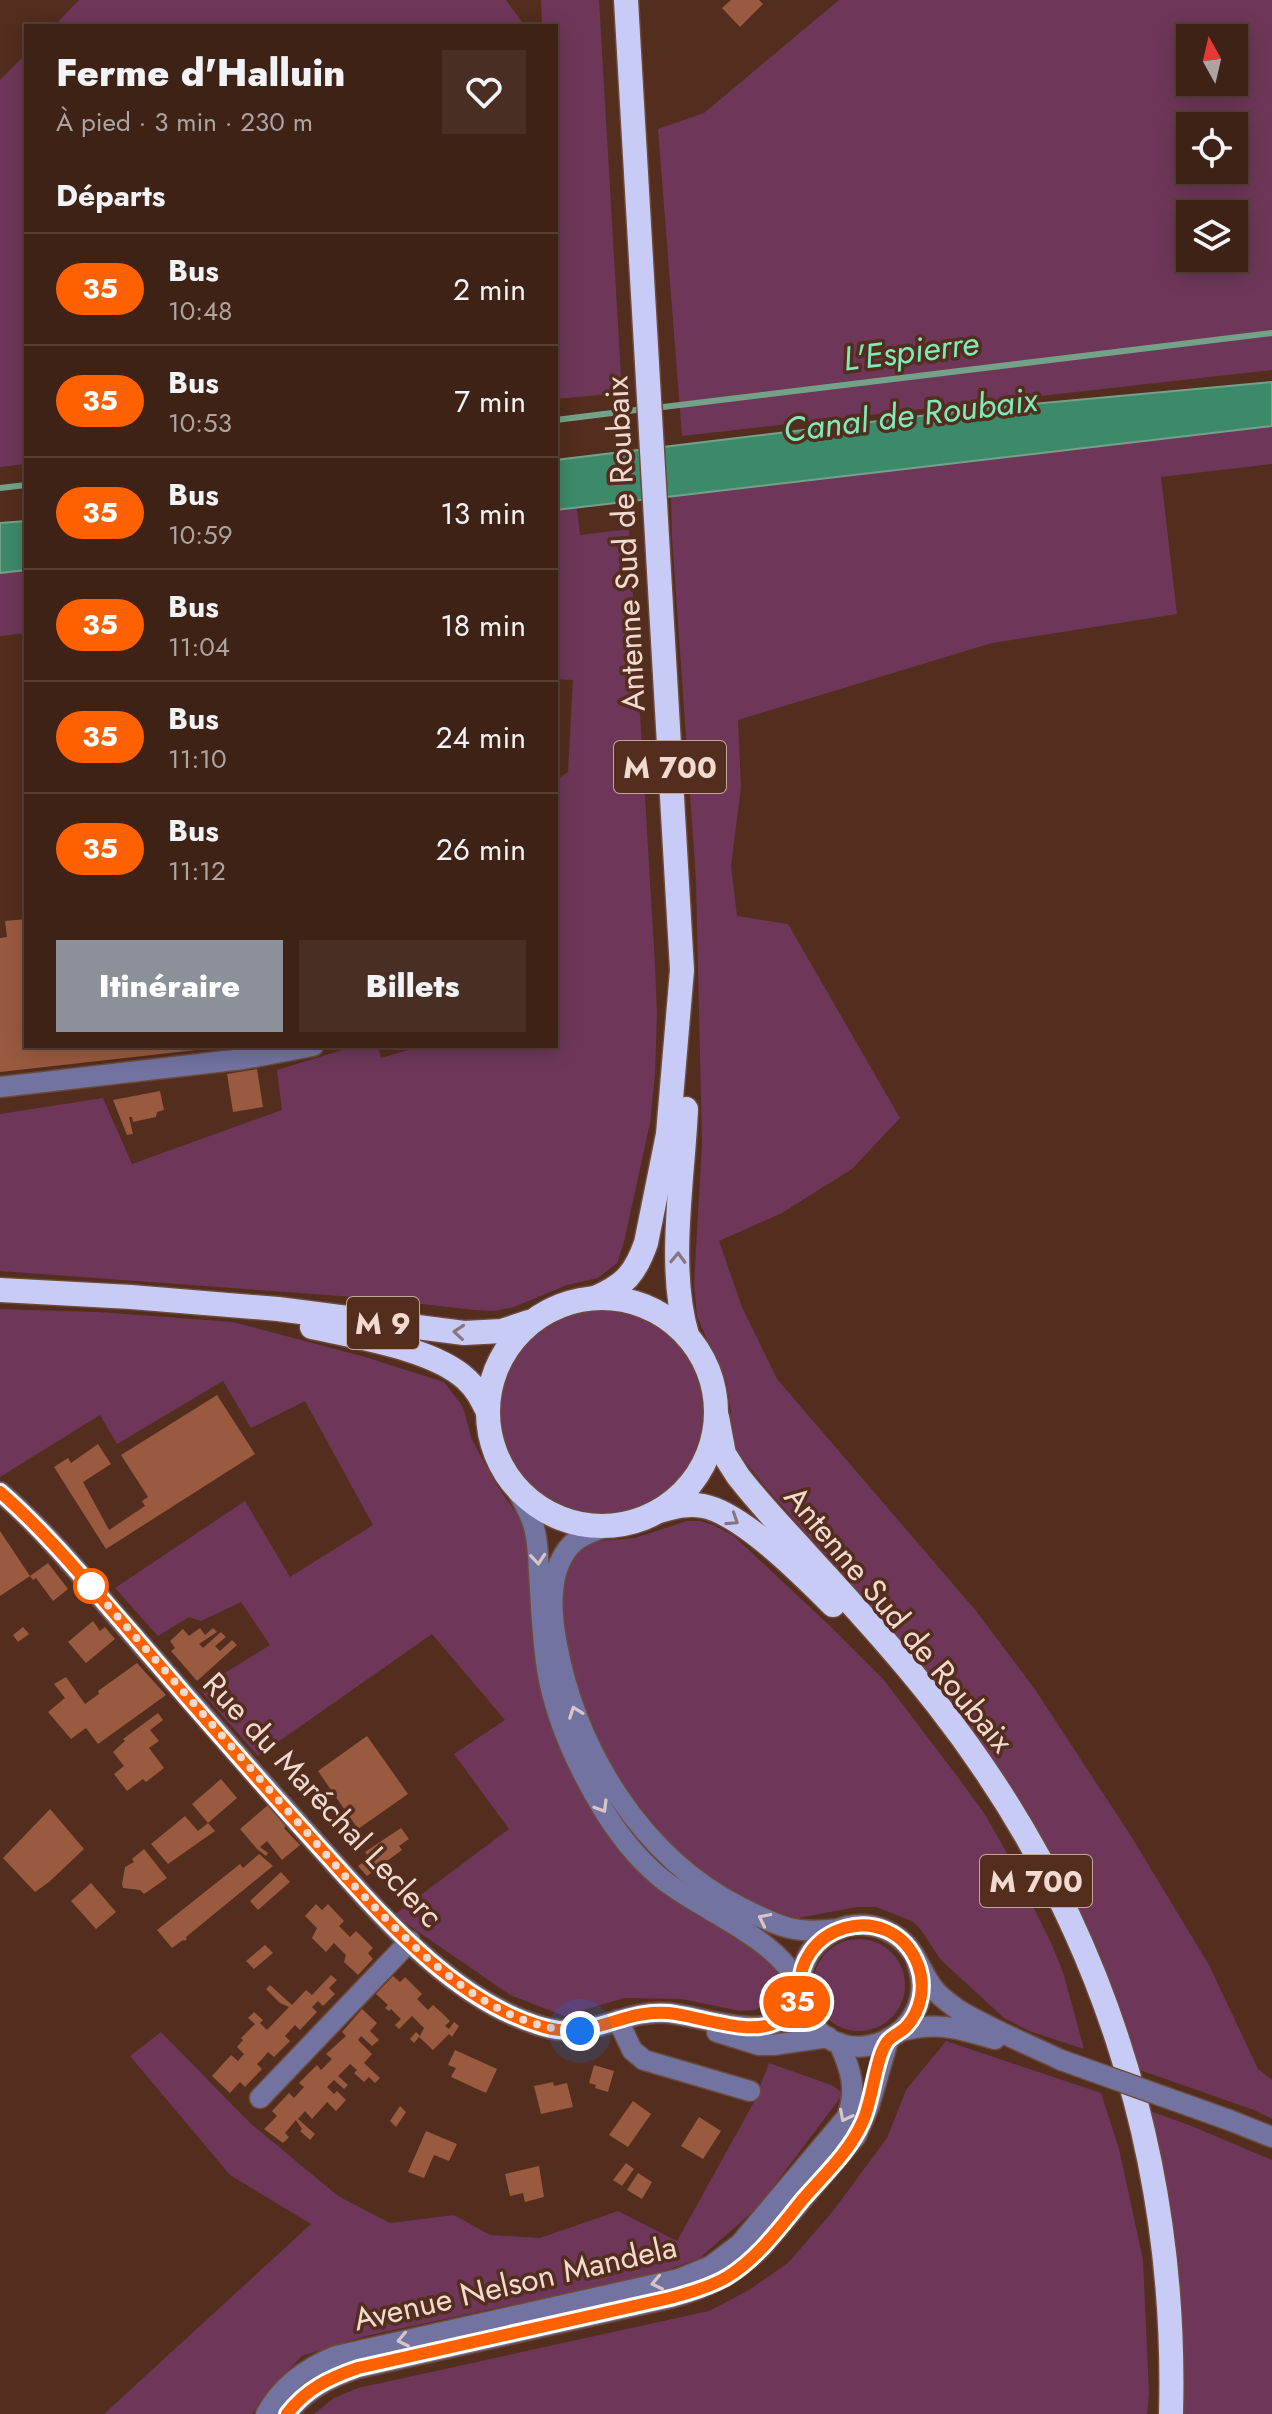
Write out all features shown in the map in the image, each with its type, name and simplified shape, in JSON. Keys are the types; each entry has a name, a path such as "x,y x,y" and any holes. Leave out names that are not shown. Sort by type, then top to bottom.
{"highway":[{"name":"Antenne Sud de Roubaix","path":"595,1298 620,1286 629,1277 646,1243 668,1134 682,970 626,0"},
{"name":"M 700","path":"682,970 687,1007 687,1067 677,1274 680,1308 687,1335"},
{"name":"M 9","path":"0,1290 131,1297 303,1312 478,1334 513,1329 535,1320"},
{"path":"595,1298 625,1300 645,1307 663,1316 687,1335 710,1373 716,1399 713,1443 703,1468 681,1496 635,1522 608,1526 582,1525 557,1517 534,1504 514,1485 493,1447 488,1412 492,1381 500,1360 519,1334 559,1306 595,1298"},
{"name":"M 9","path":"228,1306 426,1356 466,1379 488,1412"},
{"name":"Antenne Sud de Roubaix","path":"717,1417 724,1454 738,1476 915,1677 981,1762 1031,1841 1081,1944 1104,1999 1125,2064 1151,2168 1169,2294 1171,2414"},
{"name":"Antenne Sud de Roubaix","path":"659,1511 690,1505 724,1513 782,1557 813,1586 873,1648 932,1720 978,1783 1024,1858 1054,1916 1083,1984 1108,2054 1130,2134 1143,2199 1155,2289 1158,2414"}],"street":[{"path":"0,1087 243,1059 302,1048"},
{"path":"514,1485 529,1511 536,1537 543,1634 555,1706 595,1795 620,1834 647,1865 663,1879 767,1947 788,1967 810,2020 834,2040 853,2046 867,2046 926,2025 944,2026 1061,2060 1272,2137"},
{"name":"Rue du Maréchal Leclerc","path":"0,1492 90,1585 344,1875 410,1941 463,1987 486,2002 542,2027 561,2031 580,2031 651,2012 756,2028 778,2022 800,1992"},
{"path":"608,1526 570,1546 556,1573 552,1606 556,1643 580,1724 601,1767 622,1801 654,1841 680,1869 698,1882 774,1924 803,1932 866,1925 884,1929 900,1938 934,1989 957,2009 1061,2060"},
{"path":"800,1992 802,1968 810,1951 823,1938 839,1929"},
{"path":"260,2098 410,1941"},
{"path":"894,2036 916,2013 921,1998 922,1983 916,1960"},
{"name":"Rue du Maréchal Leclerc","path":"664,2013 759,2045 834,2040"},
{"path":"618,2020 632,2050 644,2060 750,2091"},
{"name":"Avenue Nelson Mandela","path":"287,2414 309,2390 358,2368 670,2298 725,2278 762,2247 856,2136 894,2036"},
{"name":"Avenue Nelson Mandela","path":"266,2414 293,2380 336,2356 679,2279 722,2260 749,2235 847,2117 853,2086 849,2066 834,2040"}],"shaded area":[{"path":"79,0 506,0 524,24 56,24"},
{"path":"541,0 599,0 622,393 558,399 558,24 542,24"},
{"path":"839,0 1272,0 1272,370 682,436 658,129 704,113"},
{"path":"24,56 24,464 0,467 0,80"},
{"path":"1272,382 1272,426 558,510 558,460 978,409"},
{"path":"1272,426 1272,464 1161,477 1177,614 992,643 738,720 741,787 731,866 737,916 788,924 900,1118 852,1169 782,1213 719,1241 742,1307 777,1379 977,1612 1034,1688 1131,1836 1209,1965 1258,2069 1272,2080 1272,2119 1134,2068 1097,1955 1029,1816 945,1696 878,1614 766,1488 735,1449 727,1432 731,1411 726,1381 697,1317 694,1285 702,1144 696,880 671,496"},
{"path":"577,508 580,535 629,529 657,1014 650,1123 617,1263 598,1278 567,1285 514,1307 495,1311 368,1298 0,1271 0,1114 103,1098 132,1164 282,1110 277,1070 348,1048 378,1048 381,1058 415,1048 558,1048 558,779 568,772 573,680 558,679 558,510"},
{"path":"24,521 24,570 0,573 0,523"},
{"path":"24,570 24,633 0,636 0,573"},
{"path":"0,1309 98,1312 233,1322 365,1357 444,1382 463,1407 472,1440 498,1487 526,1527 547,1700 578,1788 641,1870 776,1964 782,1980 782,1996 755,2010 740,2011 682,1999 624,1998 564,2016 510,1995 394,1915 509,1829 454,1754 505,1720 432,1634 258,1756 199,1689 270,1645 241,1602 201,1621 189,1617 158,1636 115,1588 245,1501 290,1577 373,1525 305,1401 251,1428 223,1381 117,1444 100,1415 0,1477"},
{"path":"602,1311 641,1318 674,1340 696,1373 703,1412 696,1451 674,1484 641,1506 602,1513 563,1506 530,1484 508,1451 501,1412 508,1373 530,1340 563,1318"},
{"path":"687,1521 701,1521 734,1536 830,1626 884,1680 960,1780 1003,1846 1052,1945 1063,1972 1084,2049 1029,2031 1004,2018 941,1960 912,1921 876,1907 857,1907 798,1918 737,1895 697,1868 667,1840 621,1784 580,1695 561,1630 564,1573 573,1555 598,1541 635,1538"},
{"path":"859,1939 877,1942 892,1952 902,1967 905,1985 902,2003 892,2018 877,2028 859,2031 841,2028 826,2018 816,2003 813,1985 816,1967 826,1952 841,1942"},
{"path":"161,2032 250,2123 338,2196 390,2223 454,2215 490,2235 540,2238 618,2211 677,2241 754,2102 769,2063 834,2086 843,2094 758,2207 700,2258 659,2273 366,2336 302,2356 266,2393 252,2414 104,2414 311,2224 230,2175 130,2056"},
{"path":"946,2041 1101,2093 1119,2149 1143,2260 1149,2394 1147,2414 314,2414 334,2398 358,2388 709,2311 749,2290 789,2262 833,2211 887,2138 906,2090"},
{"path":"1150,2111 1272,2160 1272,2414 1180,2414 1177,2270"}],"building":[{"path":"731,0 759,0 763,4 740,27 722,8"},
{"path":"24,919 24,1048 214,1048 0,1072 0,938 7,937 5,921"},
{"path":"257,1069 263,1107 233,1112 227,1074"},
{"path":"160,1091 164,1110 157,1112 156,1117 133,1122 129,1117 133,1134 127,1135 113,1100"},
{"path":"217,1395 255,1454 106,1549 54,1467 68,1458 71,1463 98,1444 111,1464 83,1482 109,1530 145,1506 142,1501 148,1497 121,1455"},
{"path":"0,1531 30,1576 0,1596"},
{"path":"48,1563 68,1589 53,1601 36,1578 33,1580 30,1576"},
{"path":"93,1621 100,1631 105,1627 115,1639 86,1663 68,1642"},
{"path":"23,1627 29,1634 18,1642 13,1635"},
{"path":"200,1628 205,1635 213,1628 217,1632 199,1644 203,1648 221,1632 226,1637 215,1646 220,1651 232,1640 237,1645 197,1681 171,1651 175,1648 170,1641 183,1629 189,1636"},
{"path":"137,1663 166,1695 98,1744 86,1728 71,1739 48,1712 65,1698 54,1684 66,1677 85,1704"},
{"path":"158,1713 163,1720 150,1730 159,1741 149,1748 164,1768 127,1791 114,1774 124,1766 113,1752 125,1741 123,1739"},
{"path":"367,1736 408,1794 358,1829 318,1771"},
{"path":"221,1779 237,1798 208,1823 192,1804"},
{"path":"268,1805 300,1845 282,1860 267,1841 260,1847 268,1853 266,1856 240,1829"},
{"path":"50,1809 84,1849 35,1892 3,1858"},
{"path":"185,1816 198,1831 208,1823 215,1831 168,1864 151,1844"},
{"path":"401,1828 409,1839 399,1846 402,1850 367,1876 358,1866 369,1858 365,1852"},
{"path":"144,1849 167,1878 144,1894 140,1890 123,1888 122,1884 125,1867 134,1862 132,1859"},
{"path":"259,1854 273,1866 187,1939 172,1948 157,1930 240,1864 243,1868"},
{"path":"281,1872 290,1882 258,1910 250,1901"},
{"path":"91,1883 116,1912 96,1929 71,1901"},
{"path":"316,1904 322,1910 328,1904 344,1921 339,1926 350,1937 356,1931 373,1948 368,1953 373,1959 358,1975 344,1962 346,1955 334,1943 326,1952 312,1938 317,1928 305,1916"},
{"path":"265,1945 273,1953 254,1969 246,1961"},
{"path":"331,1975 337,1980 329,1988 335,1994 323,2006 318,2001 312,2007 317,2012 300,2030 295,2025 285,2036 290,2041 274,2057 268,2052 257,2064 262,2069 245,2087 240,2082 230,2093 212,2076 231,2055 238,2061 244,2054 237,2047 255,2024 248,2018 254,2012 263,2020 260,2023 267,2030 289,2007 266,1989 270,1985 292,2005 306,1990 312,1995"},
{"path":"393,1976 400,1982 405,1977 422,1994 417,1999 428,2010 433,2005 450,2021 445,2026 449,2029 454,2022 459,2026 452,2037 449,2034 433,2050 419,2037 414,2043 410,2039 416,2032 420,2036 424,2028 412,2016 399,2029 395,2025 401,2019 391,2009 385,2008 388,2005 376,1994"},
{"path":"362,2009 377,2023 370,2031 379,2040 372,2046 361,2036 358,2040 372,2054 364,2063 380,2078 375,2083 369,2077 364,2082 350,2064 338,2076 348,2085 344,2089 334,2080 327,2087 346,2100 336,2111 327,2102 312,2119 305,2111 298,2119 315,2134 310,2140 300,2131 302,2129 296,2120 285,2133 289,2137 283,2143 264,2129 277,2116 272,2111 289,2093 294,2098 304,2087 299,2083 317,2065 321,2070 332,2059 326,2054 346,2036 342,2032"},
{"path":"455,2050 497,2069 486,2093 451,2077 456,2068 448,2065"},
{"path":"594,2065 614,2071 608,2092 589,2083"},
{"path":"553,2082 554,2086 567,2083 573,2107 541,2114 534,2086"},
{"path":"633,2101 651,2114 628,2147 609,2135"},
{"path":"400,2106 406,2112 396,2127 390,2121"},
{"path":"699,2117 721,2131 703,2159 681,2146"},
{"path":"426,2131 457,2144 449,2161 434,2155 424,2178 408,2172"},
{"path":"626,2163 634,2169 622,2186 613,2180"},
{"path":"539,2166 544,2197 525,2202 523,2193 510,2196 505,2174"},
{"path":"638,2173 652,2182 642,2199 627,2190"}],"waterway":[{"name":"L'Espierre","path":"655,408 1272,333"},
{"name":"L'Espierre","path":"558,420 644,409"},
{"name":"L'Espierre","path":"0,488 24,485"}],"bus line":[{"name":"35","path":"0,1492 90,1585 374,1907 438,1967 486,2002 542,2027 561,2031 580,2031 651,2012 756,2028 778,2022 794,2007 801,1998 800,1977 810,1951 823,1938 839,1929 866,1925 884,1929 900,1938 919,1967 922,1983 916,2013 907,2026 888,2041 869,2106 856,2136 762,2247 737,2270 711,2285 670,2298 339,2374 309,2390 287,2414"}],"route":[{"path":"91,1586 344,1875 438,1967 486,2002 514,2016 542,2027 580,2031"}],"water label":[{"name":"Canal de Roubaix","path":"910,415"}]}
